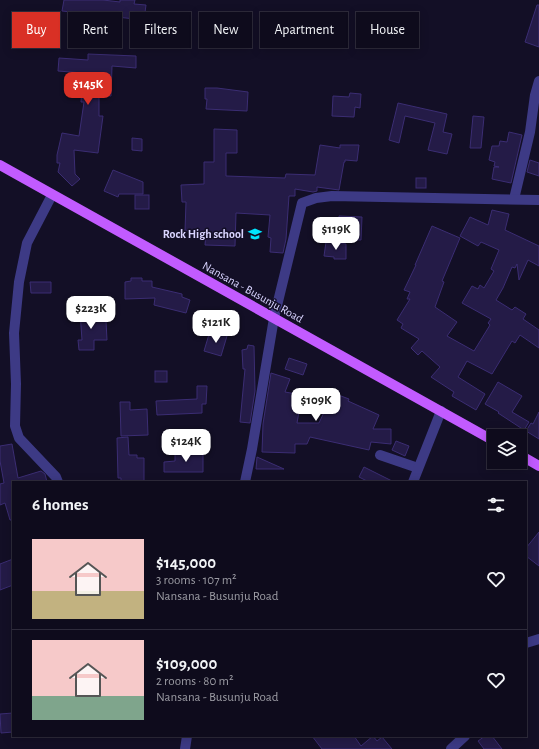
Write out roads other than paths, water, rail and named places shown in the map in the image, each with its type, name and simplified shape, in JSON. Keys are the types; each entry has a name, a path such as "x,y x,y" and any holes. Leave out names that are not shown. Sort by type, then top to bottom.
{"main road":[{"name":"Nansana - Busunju Road","path":"0,165 487,437"},
{"path":"527,459 539,466"}],"street":[{"path":"514,199 530,132 535,95 539,81"},
{"path":"52,195 27,243 19,282 14,333 16,384 15,426 19,438 56,477 58,481"},
{"path":"244,481 252,449 274,318 302,203 316,198 332,196 539,200"},
{"path":"413,481 441,411"},
{"path":"380,456 418,468"},
{"path":"527,643 539,639"},
{"path":"185,749 187,737"},
{"path":"451,749 464,737"}],"place":[{"name":"Rock High school","path":"255,234"}]}
